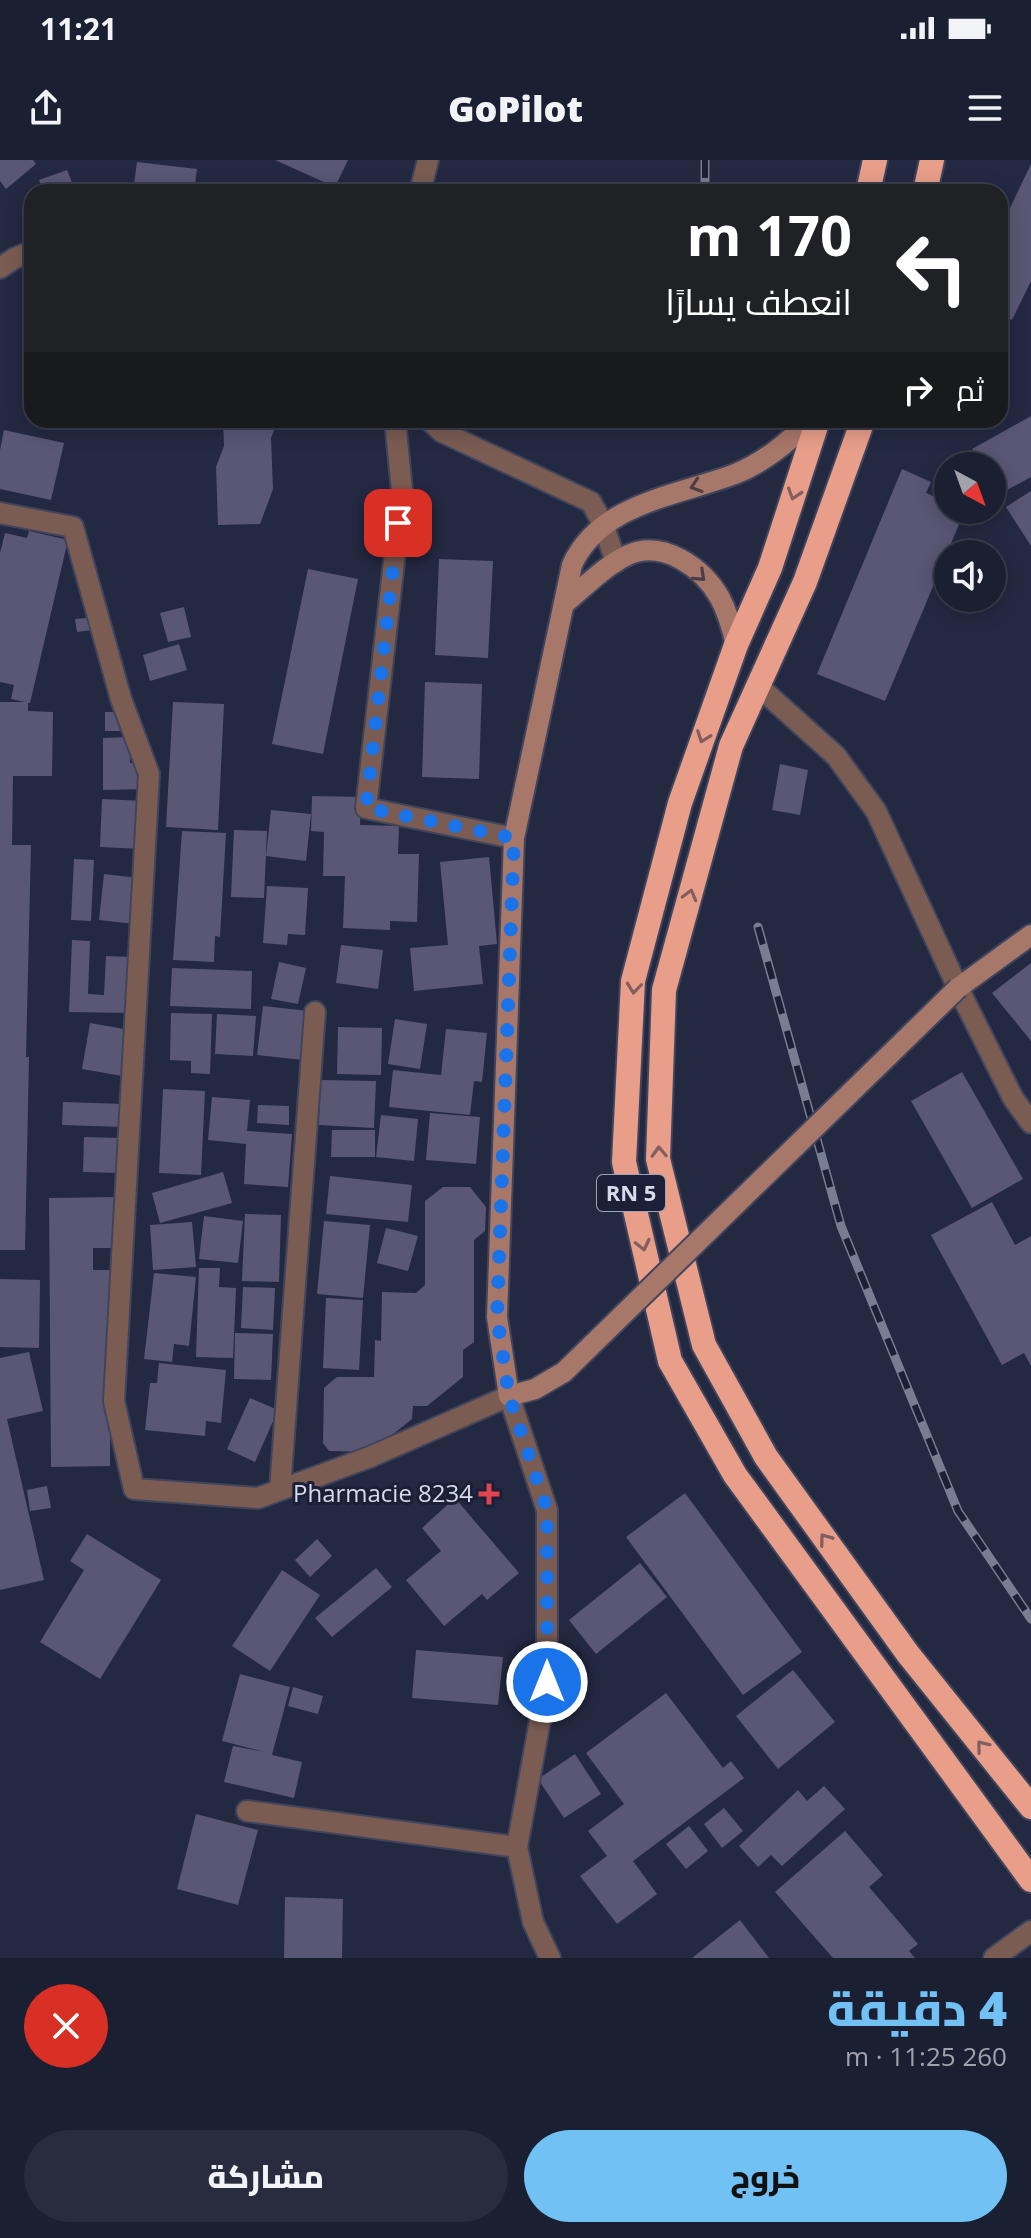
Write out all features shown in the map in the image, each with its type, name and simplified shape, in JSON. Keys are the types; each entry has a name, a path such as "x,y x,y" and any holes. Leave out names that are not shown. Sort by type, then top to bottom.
{"highway":[{"path":"870,184 875,160"},
{"path":"927,184 932,160"},
{"name":"RN 5","path":"815,428 770,568 736,645 680,803 633,981 624,1162 670,1361 735,1475 1031,1880"},
{"name":"RN 5","path":"860,428 805,582 731,746 664,990 658,1159 704,1345 766,1457 908,1654 1031,1807"}],"main road":[{"path":"802,428 781,448 737,473 657,499 603,524 589,536 572,565 514,838 497,1317 509,1396 535,1389 564,1372 958,988 1031,935"},
{"path":"564,604 616,562 645,550 668,553 701,574 718,595 730,619 736,645"}],"street":[{"path":"422,184 428,160"},
{"path":"0,268 24,254"},
{"path":"396,428 402,491 366,808 514,838"},
{"path":"438,428 591,502 603,524 616,562"},
{"path":"0,513 73,527 121,699 149,774 114,1401 134,1489 258,1498 370,1457 509,1396 547,1510 547,1682 517,1847 533,1922 550,1958"},
{"path":"757,685 836,756 864,792 891,840 958,988 1013,1098 1031,1123"},
{"path":"280,1490 315,1012"},
{"path":"247,1811 517,1847"},
{"path":"994,1958 1031,1931"}],"building":[{"path":"0,160 33,160 36,164 6,189 0,181"},
{"path":"275,160 348,160 336,184 328,184"},
{"path":"137,162 197,169 195,184 134,184"},
{"path":"1031,164 1031,281 1012,320 1008,318 1008,212"},
{"path":"67,170 73,184 41,184 39,180"},
{"path":"1031,416 1031,477 1006,491 1006,452 974,452 972,449"},
{"path":"223,428 275,428 271,438 273,489 260,524 218,525 216,467 224,446"},
{"path":"4,430 64,443 51,500 0,489 0,450"},
{"path":"902,469 931,482 926,493 934,496 934,524 959,524 952,540 934,540 934,584 885,701 817,674"},
{"path":"1031,491 1031,546 1006,507"},
{"path":"29,531 68,540 30,703 11,699 14,685 0,682 0,553 5,533 27,538"},
{"path":"439,559 493,561 488,658 435,655"},
{"path":"308,569 358,579 323,754 272,744"},
{"path":"184,607 191,637 168,642 160,613"},
{"path":"98,617 100,629 77,632 75,619"},
{"path":"179,644 187,670 150,681 143,655"},
{"path":"425,682 482,684 479,779 422,777"},
{"path":"0,702 28,702 28,711 53,712 52,776 13,776 12,845 31,845 25,1250 0,1250"},
{"path":"173,702 224,704 218,830 166,827"},
{"path":"105,712 133,712 133,731 105,731"},
{"path":"129,737 130,763 149,763 149,789 103,790 103,738"},
{"path":"780,764 808,770 800,815 772,810"},
{"path":"312,796 361,797 360,825 399,826 398,854 419,854 417,922 390,921 390,930 343,928 345,876 323,876 324,832 311,831"},
{"path":"102,799 144,801 142,849 100,847"},
{"path":"271,810 311,814 306,861 266,856"},
{"path":"234,830 267,831 264,898 231,897"},
{"path":"182,831 226,833 220,937 215,936 214,962 173,960"},
{"path":"489,857 497,944 479,946 483,984 414,991 410,948 448,945 440,862"},
{"path":"74,859 94,860 91,921 71,920"},
{"path":"104,874 139,878 134,924 99,920"},
{"path":"267,886 308,888 305,935 288,934 287,945 263,943"},
{"path":"72,940 90,941 88,994 104,995 106,956 132,957 130,1013 69,1012"},
{"path":"341,945 383,950 378,989 336,983"},
{"path":"279,962 306,968 298,1004 271,999"},
{"path":"1031,963 1031,1041 992,993"},
{"path":"172,968 252,971 251,1009 170,1006"},
{"path":"263,1006 309,1011 303,1060 257,1055"},
{"path":"171,1013 212,1014 210,1074 191,1073 191,1061 170,1060"},
{"path":"217,1014 256,1016 253,1056 215,1054"},
{"path":"395,1019 427,1024 420,1069 388,1064"},
{"path":"90,1023 130,1030 122,1076 82,1069"},
{"path":"338,1027 382,1028 381,1075 337,1074"},
{"path":"446,1029 487,1033 482,1082 474,1081 470,1115 389,1107 393,1070 441,1075"},
{"path":"962,1072 1023,1179 972,1208 911,1101"},
{"path":"320,1080 376,1081 374,1128 319,1125"},
{"path":"163,1089 205,1091 201,1175 159,1173"},
{"path":"212,1097 250,1100 247,1131 292,1134 288,1187 244,1184 246,1144 208,1140"},
{"path":"63,1102 125,1104 124,1127 62,1125"},
{"path":"258,1105 289,1106 289,1125 257,1123"},
{"path":"430,1113 480,1117 476,1164 426,1160"},
{"path":"381,1115 418,1119 414,1161 376,1157"},
{"path":"332,1130 375,1130 375,1157 331,1157"},
{"path":"84,1137 122,1138 121,1173 83,1172"},
{"path":"223,1172 232,1203 160,1223 152,1193"},
{"path":"330,1176 412,1185 408,1222 326,1214"},
{"path":"443,1187 470,1187 486,1207 485,1231 474,1240 474,1342 463,1350 463,1377 427,1406 413,1406 412,1419 371,1452 329,1451 323,1443 324,1388 337,1377 374,1377 375,1340 381,1341 382,1292 416,1293 425,1285 425,1201"},
{"path":"118,1197 118,1248 93,1248 93,1270 110,1270 110,1466 51,1467 49,1198"},
{"path":"992,1202 1015,1245 1031,1236 1031,1366 1024,1353 1002,1365 931,1235"},
{"path":"245,1214 281,1215 279,1282 242,1281"},
{"path":"204,1216 243,1221 238,1263 199,1259"},
{"path":"324,1221 370,1225 363,1298 317,1294"},
{"path":"192,1222 196,1267 153,1270 150,1225"},
{"path":"386,1228 418,1236 408,1271 377,1263"},
{"path":"199,1268 220,1268 219,1287 236,1288 233,1358 196,1357"},
{"path":"154,1273 196,1277 189,1346 174,1344 172,1362 144,1359"},
{"path":"0,1279 40,1280 39,1348 0,1347"},
{"path":"243,1287 275,1288 273,1330 241,1328"},
{"path":"326,1298 363,1300 359,1370 323,1368"},
{"path":"235,1333 273,1334 271,1380 234,1379"},
{"path":"29,1352 43,1411 7,1419 44,1580 0,1590 0,1358"},
{"path":"159,1363 226,1370 221,1423 206,1421 205,1436 145,1430 150,1383 157,1383"},
{"path":"250,1398 278,1410 255,1462 227,1449"},
{"path":"47,1486 51,1508 30,1511 27,1490"},
{"path":"685,1493 802,1652 743,1695 626,1537"},
{"path":"455,1498 519,1573 487,1600 482,1594 444,1626 406,1580 441,1551 422,1528"},
{"path":"87,1534 161,1580 100,1679 40,1642 84,1570 70,1561"},
{"path":"317,1539 332,1556 310,1577 295,1560"},
{"path":"640,1563 667,1597 596,1654 569,1620"},
{"path":"376,1568 392,1587 332,1637 315,1618"},
{"path":"282,1570 320,1595 270,1671 232,1646"},
{"path":"416,1650 503,1657 498,1705 412,1698"},
{"path":"793,1670 835,1722 778,1769 736,1716"},
{"path":"240,1674 290,1687 272,1755 302,1762 294,1798 224,1782 233,1746 265,1752 222,1741"},
{"path":"293,1687 323,1696 318,1714 288,1706"},
{"path":"666,1693 723,1768 731,1761 744,1778 633,1861 657,1894 617,1924 580,1876 607,1856 588,1831 624,1804 586,1753"},
{"path":"575,1754 601,1794 564,1818 538,1779"},
{"path":"824,1786 845,1809 782,1866 771,1855 758,1867 739,1846 798,1790 807,1801"},
{"path":"724,1808 743,1831 722,1848 704,1824"},
{"path":"196,1814 258,1830 238,1905 177,1889"},
{"path":"689,1826 708,1851 686,1869 666,1844"},
{"path":"845,1831 883,1875 869,1887 918,1944 909,1951 915,1958 833,1958 775,1892"},
{"path":"285,1897 343,1899 342,1958 284,1958"},
{"path":"740,1920 769,1958 692,1958"}],"railway":[{"path":"705,160 705,184"},
{"path":"758,927 841,1226 958,1511 1031,1619"}],"place":[{"name":"Pharmacie 8234","path":"489,1494"}],"route":[{"path":"398,523 366,808 514,838 497,1317 509,1396 547,1510 547,1682"}]}
